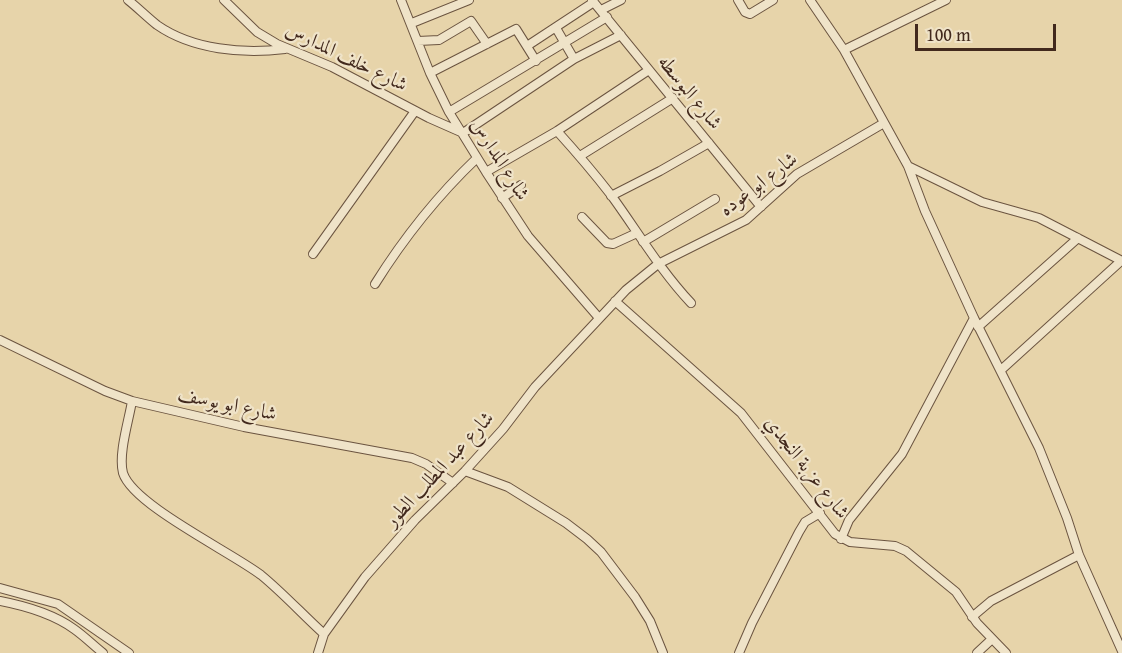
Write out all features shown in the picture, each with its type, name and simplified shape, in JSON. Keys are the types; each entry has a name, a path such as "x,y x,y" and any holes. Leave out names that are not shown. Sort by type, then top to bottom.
{"street":[{"path":"128,0 156,24 187,39 220,48 243,51 288,49"},
{"name":"شارع خلف المدارس","path":"224,0 257,32 288,49 332,66 415,111 463,133"},
{"name":"شارع المدارس","path":"401,0 430,73 477,158 502,198 542,253 598,318"},
{"path":"412,23 469,0"},
{"path":"449,111 564,42 621,0"},
{"path":"738,0 745,12 750,14 773,0"},
{"path":"810,0 844,50 908,166 925,211 976,322 1039,448 1079,555 1122,651"},
{"path":"844,50 946,0"},
{"path":"527,46 593,1"},
{"name":"شارع البوسطه","path":"593,1 760,207"},
{"path":"418,41 439,40 471,21 487,44"},
{"path":"556,28 574,59"},
{"path":"430,73 516,29 536,60"},
{"path":"463,133 574,59 621,35"},
{"path":"486,172 557,131 649,70"},
{"path":"580,156 673,98"},
{"path":"313,254 415,111"},
{"name":"شارع ابو عوده","path":"598,318 637,280 658,264 746,219 797,174 884,123"},
{"path":"557,131 580,156 658,264 691,303"},
{"path":"611,196 709,143"},
{"path":"375,284 396,249 420,216 477,158"},
{"path":"908,166 975,199 1029,214 1121,261 1001,370"},
{"path":"502,198 521,185"},
{"path":"643,242 715,199"},
{"path":"582,217 608,243 614,244 637,232"},
{"path":"841,538 849,520 902,454 976,322 1078,238"},
{"name":"شارع عزبة النجدي","path":"615,301 741,413 841,538 859,544 895,546 906,551 956,592 972,617 1006,653"},
{"name":"شارع عبد المطلب الطور","path":"318,653 324,634 365,577 415,520 465,471 503,429 536,387 598,318"},
{"name":"شارع ابو يوسف","path":"0,340 88,383 132,401 244,427 412,458 426,464 453,483"},
{"path":"132,401 122,464 124,475 129,483 169,518 225,550 262,576 324,634"},
{"path":"465,471 508,487 566,523 594,546 614,567 635,597 650,621 663,653"},
{"path":"739,653 799,532 805,522 820,513"},
{"path":"972,617 992,601 1079,555"},
{"path":"0,588 58,604 129,653"},
{"path":"0,601 56,618 74,629 103,653"},
{"path":"977,653 992,639"}]}
